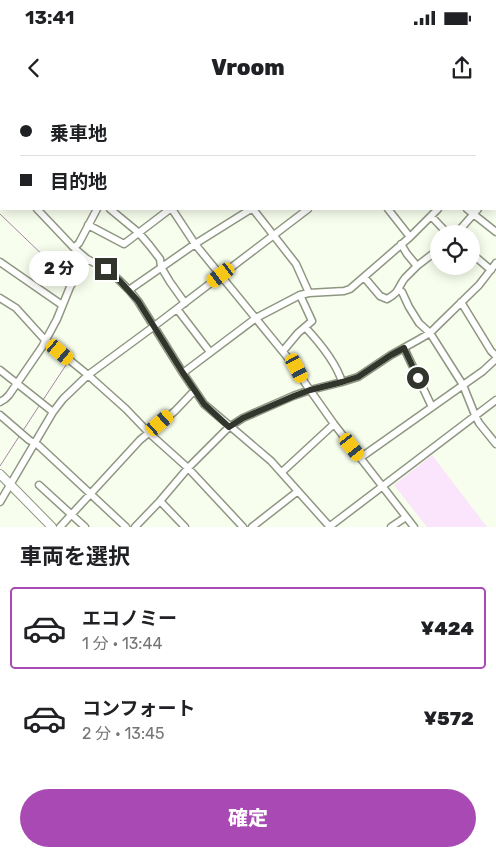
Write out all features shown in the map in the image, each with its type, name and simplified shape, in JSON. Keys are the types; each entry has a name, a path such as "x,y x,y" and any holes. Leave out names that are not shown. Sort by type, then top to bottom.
{"main road":[{"path":"0,474 52,527"}],"street":[{"path":"38,210 86,259 106,269 119,280 138,301 204,404 282,472 329,527 496,400"},
{"path":"74,248 79,243 96,210"},
{"path":"111,210 139,233 160,259 161,267 185,303"},
{"path":"88,225 124,244 170,210"},
{"path":"172,210 195,244 297,368 334,424 414,527"},
{"path":"128,290 195,244 250,210"},
{"path":"253,210 296,264 309,292"},
{"path":"0,502 63,399 88,375 307,210"},
{"path":"389,210 410,236"},
{"path":"183,373 256,318 300,294 350,289 437,210"},
{"path":"464,225 476,211 496,232"},
{"path":"431,216 440,225"},
{"path":"401,244 406,254 417,266"},
{"path":"364,277 380,296 387,299 399,290 404,279 430,256"},
{"path":"0,402 9,396 45,340 70,287 86,259"},
{"path":"480,261 491,270"},
{"path":"0,262 62,304"},
{"path":"135,527 188,468 229,427 243,418 310,390 358,377 391,355 430,333 479,285 496,264"},
{"path":"399,290 402,292 419,323 430,333 463,386 475,415 496,444"},
{"path":"283,351 298,333 312,321 300,294"},
{"path":"0,298 16,308 45,340 88,375 188,468 243,527"},
{"path":"360,458 463,386 483,371 496,358 461,302"},
{"path":"177,309 210,352"},
{"path":"305,327 327,353 342,382"},
{"path":"404,348 432,407"},
{"path":"0,370 54,412"},
{"path":"60,527 140,440 194,391"},
{"path":"0,416 35,443 126,527"},
{"path":"282,472 334,424"},
{"path":"38,485 85,527"},
{"path":"252,527 298,491"},
{"path":"160,501 185,527"},
{"path":"391,527 406,517"}],"shaded area":[{"path":"432,455 487,527 427,527 394,485"}],"waterway":[{"path":"0,214 51,263"},
{"path":"43,400 68,362"},
{"path":"22,432 39,406"},
{"path":"0,466 20,435"}],"route":[{"path":"106,269 138,301 204,404 229,427 243,418 294,396 358,377 404,348 418,378"}]}
